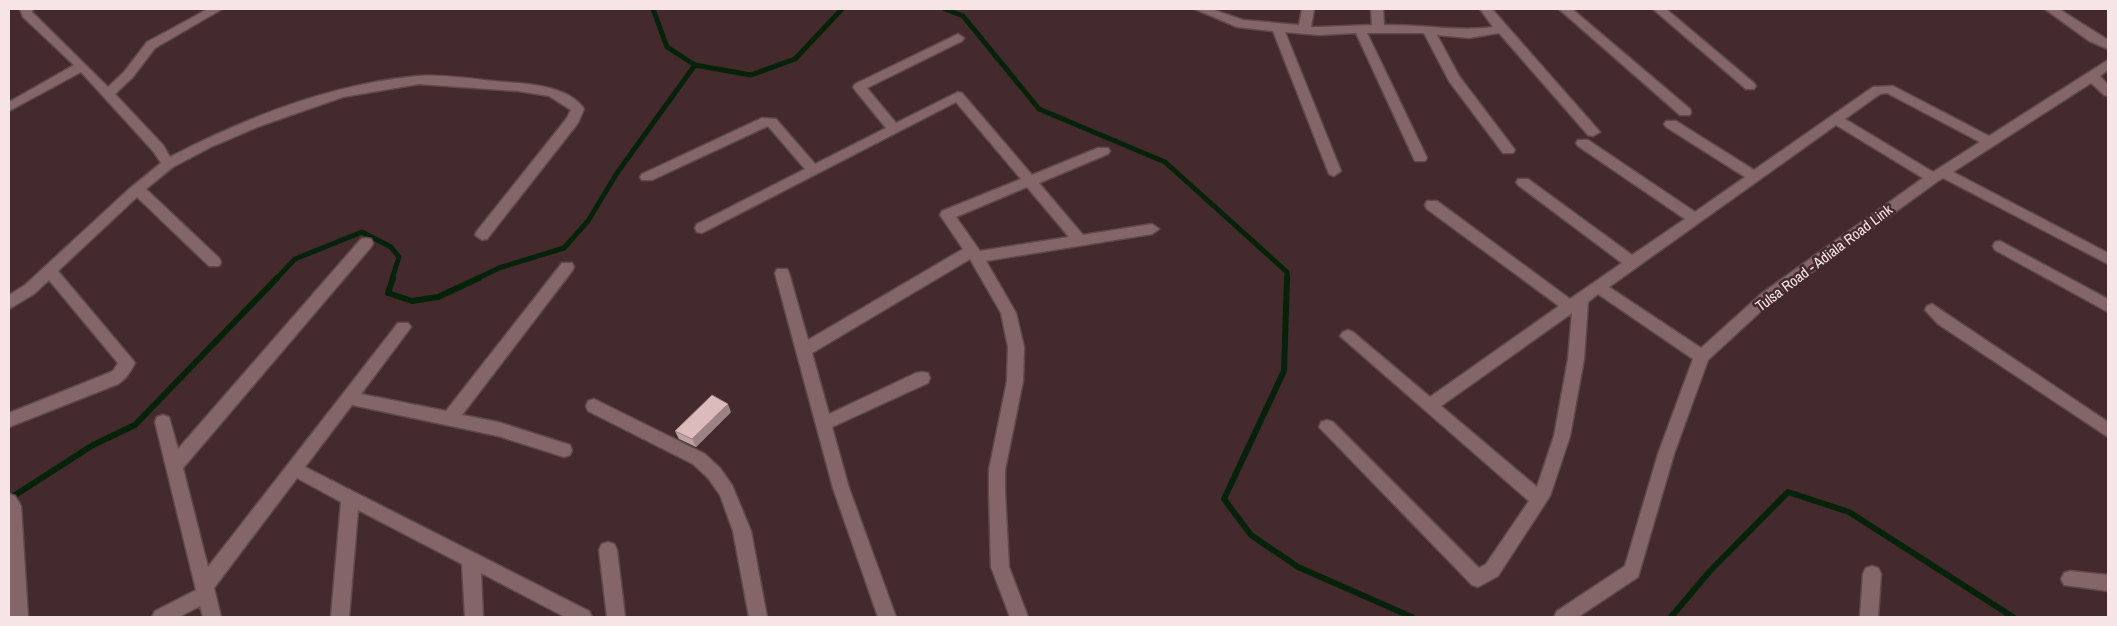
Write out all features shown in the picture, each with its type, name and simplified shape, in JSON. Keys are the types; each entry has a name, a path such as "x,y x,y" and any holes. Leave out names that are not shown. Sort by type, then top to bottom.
{"street":[{"path":"27,9 25,10 27,14 82,66 158,148 168,164"},
{"path":"108,94 128,75 151,45 216,9"},
{"path":"1200,9 1215,11 1241,24 1304,30 1428,29 1469,34 1502,29"},
{"path":"1304,30 1308,9"},
{"path":"1377,9 1378,29"},
{"path":"1486,9 1593,132"},
{"path":"1565,9 1685,112"},
{"path":"1659,9 1750,86"},
{"path":"2051,9 2093,38 2108,45"},
{"path":"1278,28 1334,171"},
{"path":"1428,29 1440,59 1452,79 1508,150"},
{"path":"1360,30 1420,158"},
{"path":"894,129 859,87 958,38"},
{"name":"Tulsa Road - Adiala Road Link","path":"1564,617 1632,572 1666,454 1702,357 1766,298 1938,175 2108,64"},
{"path":"9,107 82,66"},
{"path":"2092,76 2108,92"},
{"path":"9,303 26,290 29,290 134,192 168,164 208,143 256,123 341,93 419,80 518,87 552,92 578,109 574,120 482,236"},
{"path":"1429,406 1877,90 1889,89 1990,142"},
{"path":"702,228 958,96 1080,241"},
{"path":"1835,120 1938,175 2108,259"},
{"path":"647,177 762,122 771,122 813,170"},
{"path":"1671,124 1754,176"},
{"path":"1583,143 1694,218"},
{"path":"1019,617 1000,567 997,493 997,470 1015,381 1016,347 1008,313 974,254 947,215 1103,151"},
{"path":"1523,182 1631,262"},
{"path":"134,192 142,193 214,262"},
{"path":"1432,204 1575,302"},
{"path":"804,350 974,254 1152,230"},
{"path":"174,466 366,243"},
{"path":"2000,246 2108,306"},
{"path":"451,418 567,267"},
{"path":"9,420 112,379 120,375 127,363 49,270"},
{"path":"782,273 841,488 887,617"},
{"path":"1597,286 1702,357"},
{"path":"1326,427 1478,579 1492,570 1540,500 1562,436 1576,359 1575,302"},
{"path":"1932,310 1943,320 2108,430"},
{"path":"161,617 205,590 403,327"},
{"path":"1348,336 1540,500"},
{"path":"824,423 922,378"},
{"path":"349,398 498,429 564,450"},
{"path":"594,406 699,459 711,467 736,506 758,617"},
{"path":"163,422 212,617"},
{"path":"294,470 583,617"},
{"path":"340,617 350,498"},
{"path":"10,504 19,617"},
{"path":"608,550 616,617"},
{"path":"471,561 474,617"},
{"path":"1869,617 1872,574"},
{"path":"2070,579 2108,583"}],"building":[{"path":"712,395 728,404 692,439 675,431"}],"waterway":[{"path":"653,9 667,47 695,65"},
{"path":"695,65 751,75 795,59 842,9"},
{"path":"945,9 963,16 1039,109 1165,162 1287,272 1287,278"},
{"path":"476,279 499,268 564,248 588,221 617,173 695,65"},
{"path":"276,279 295,259 362,232 391,247 399,257 392,279"},
{"path":"9,499 93,445 135,425 277,278"},
{"path":"393,278 388,293 412,301 438,297 479,278"},
{"path":"1287,278 1284,371 1224,499 1251,535 1298,567 1412,617"},
{"path":"1671,617 1710,571 1788,492 1849,512 2013,617"}]}
